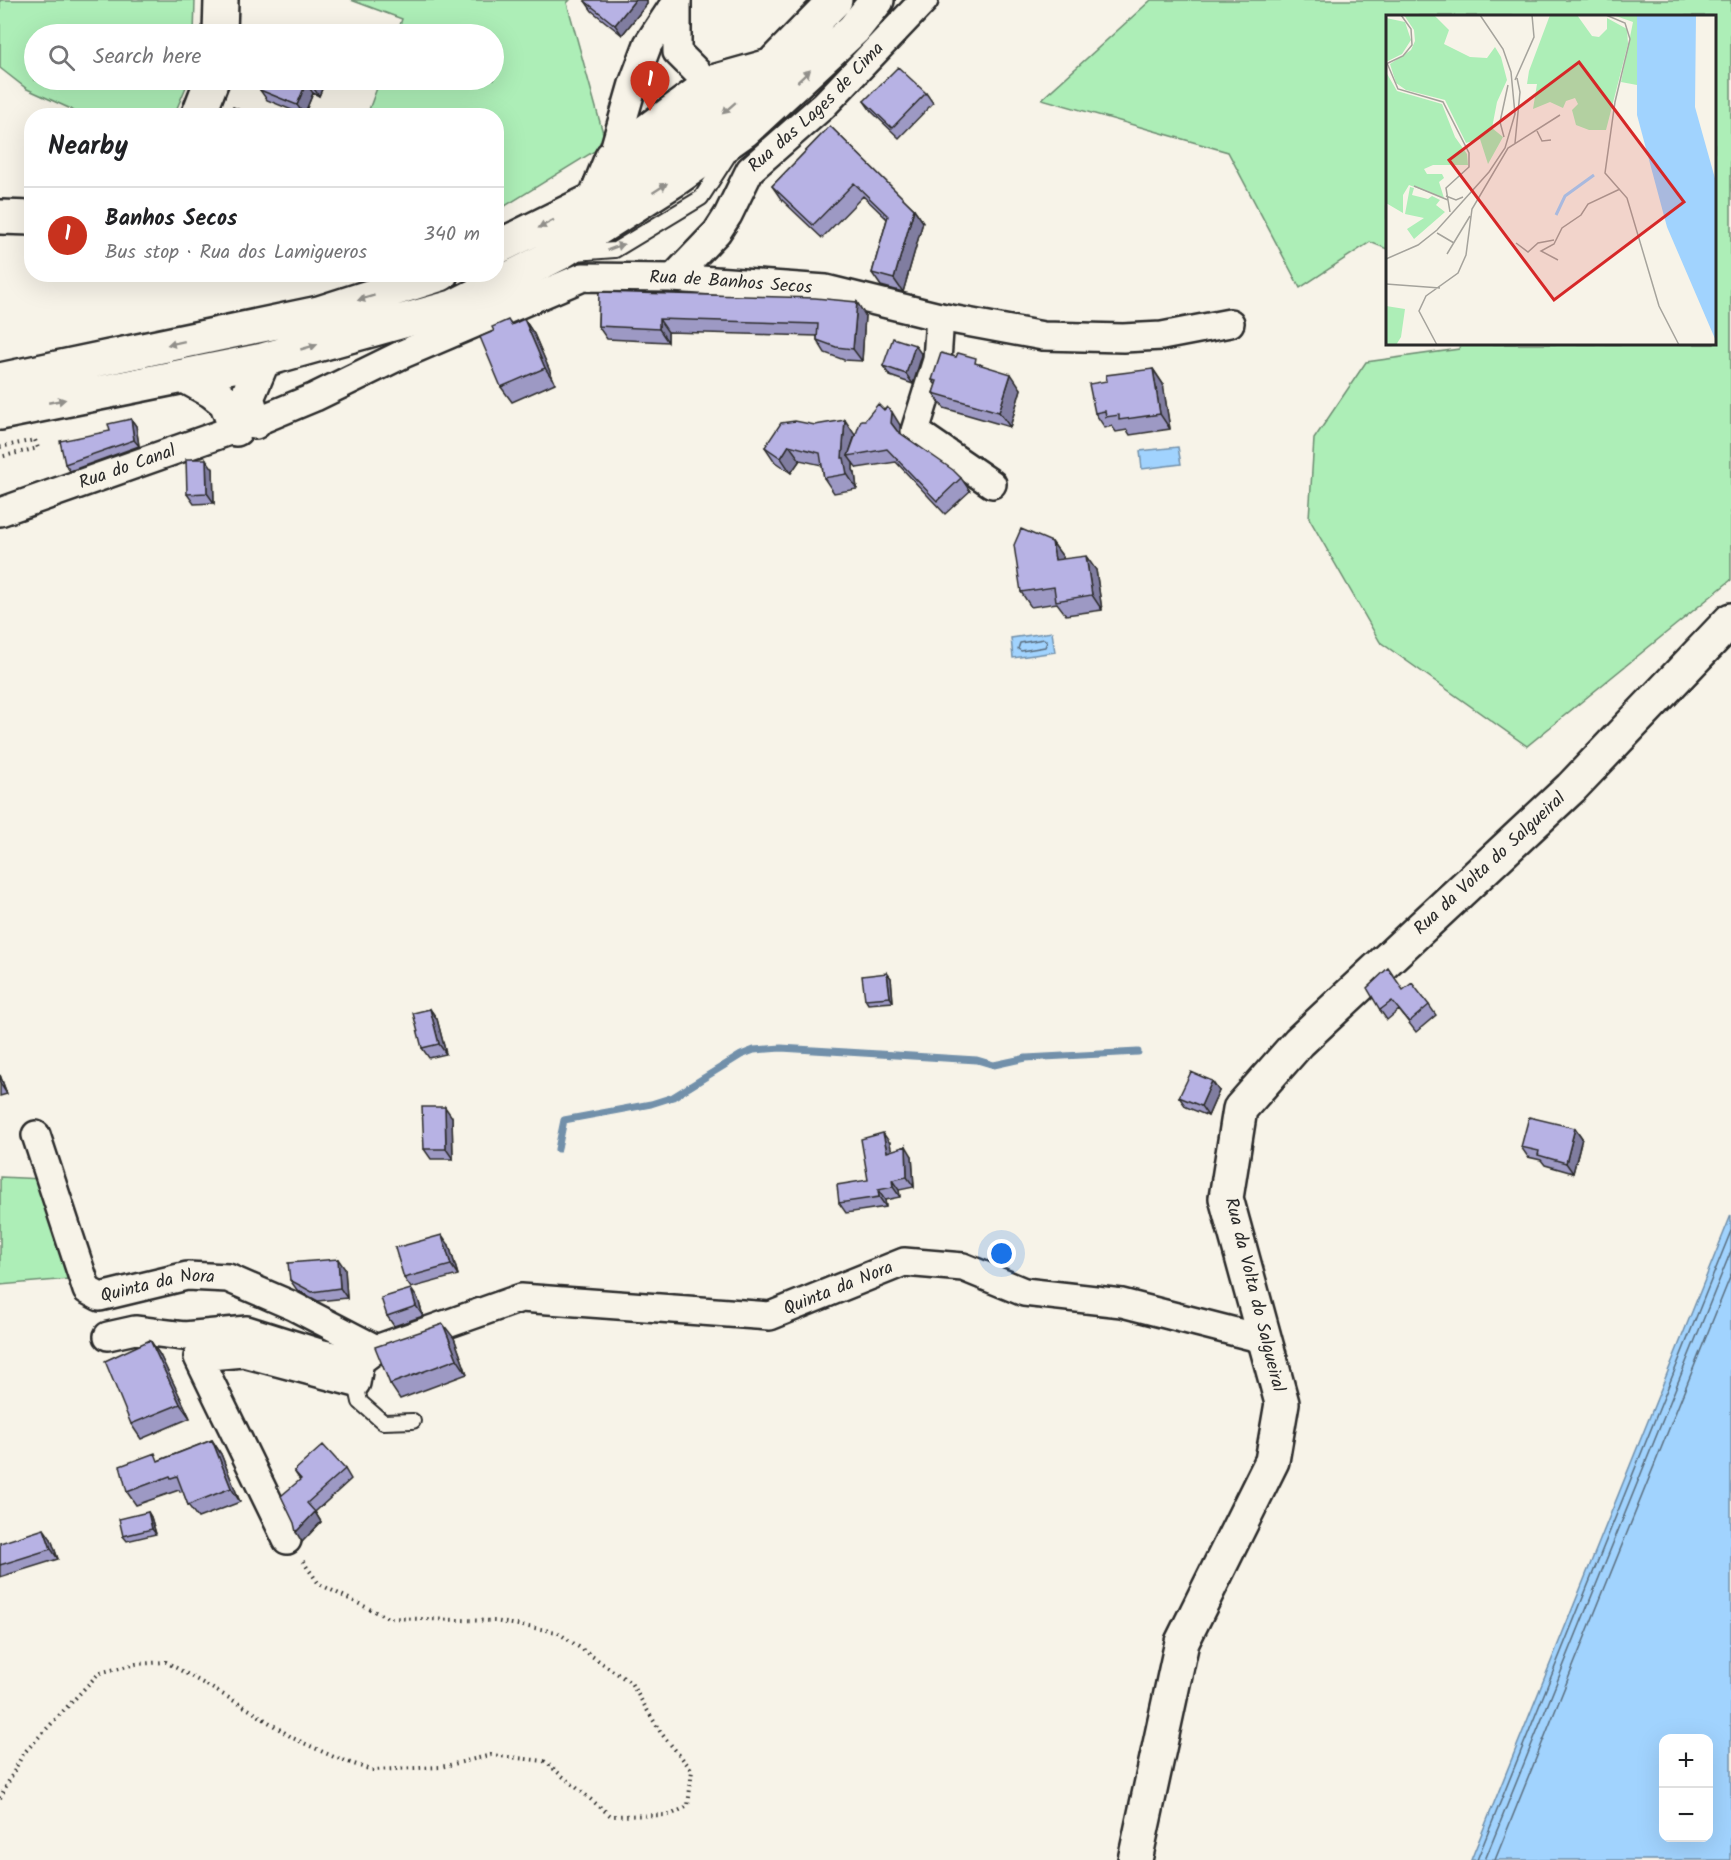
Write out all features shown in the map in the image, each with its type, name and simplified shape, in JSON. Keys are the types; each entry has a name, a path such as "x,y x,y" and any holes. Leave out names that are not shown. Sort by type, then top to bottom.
{"main road":[{"path":"220,24 221,0"},
{"path":"504,244 595,199 657,160 729,109 835,0"},
{"path":"504,281 558,254 674,180 746,130 854,29 877,0"},
{"path":"595,199 612,158 713,82 770,66"},
{"path":"202,108 209,90"},
{"path":"0,217 24,218"},
{"path":"0,380 319,313 416,282"},
{"path":"0,413 263,360 453,307 503,282"},
{"path":"245,425 247,398 263,360"},
{"path":"185,376 226,402 245,425"},
{"name":"Rua da Volta do Salgueiral","path":"1135,1860 1182,1642 1272,1461 1282,1403 1226,1198 1240,1109 1299,1042 1571,788 1731,620"}],"street":[{"path":"677,0 677,52 701,76 713,82"},
{"path":"612,158 633,84 648,44 677,0"},
{"name":"Rua das Lages de Cima","path":"673,278 717,232 750,170 824,105 924,0"},
{"name":"Rua de Banhos Secos","path":"245,425 315,397 403,354 583,277 673,278 826,289 940,318 1043,336 1162,336 1230,323"},
{"path":"940,318 937,360 915,431 992,484"},
{"name":"Rua do Canal","path":"0,512 245,425"},
{"name":"Quinta da Nora","path":"36,1135 87,1290 100,1297 187,1276 228,1278 293,1306 364,1365 521,1298 770,1316 904,1262 963,1267 1024,1292 1122,1303 1263,1339"},
{"path":"108,1336 135,1330 184,1336 247,1330 364,1365"},
{"path":"287,1540 198,1357 243,1353 364,1365"}],"lane":[{"path":"364,1365 360,1402 383,1422 413,1420"}],"path":[{"path":"0,447 35,440 38,448 0,457"},
{"path":"0,1798 23,1754 99,1672 136,1664 166,1662 250,1710 293,1738 334,1758 371,1770 441,1767 491,1755 502,1756 544,1761 611,1815 670,1815 688,1806 692,1770 661,1733 631,1683 557,1632 495,1620 388,1618 319,1584 287,1540"}],"green space":[{"path":"0,0 195,0 194,24 24,24 24,87 0,68"},
{"path":"351,0 570,0 567,3 606,144 504,207 504,108 370,108 376,90 504,90 504,24 400,24 402,19"},
{"path":"1151,0 1731,0 1731,580 1527,746 1380,642 1309,518 1314,439 1366,362 1459,349 1460,345 1716,345 1716,15 1386,15 1386,249 1370,242 1300,288 1228,152 1042,99"},
{"path":"29,90 185,90 177,108 69,108"},
{"path":"0,1177 43,1179 69,1279 0,1285"}],"water":[{"path":"1178,447 1181,464 1142,469 1140,451"},
{"path":"1052,632 1055,652 1013,658 1011,638"},
{"path":"1731,1215 1731,1860 1471,1860"}],"building":[{"path":"586,0 635,0 615,25"},
{"path":"898,67 926,93 892,128 864,101"},
{"path":"260,90 303,90 297,105"},
{"path":"830,126 914,209 894,279 872,273 888,216 854,183 813,225 772,186"},
{"path":"599,292 815,298 857,302 853,349 836,347 817,340 818,324 659,319 659,329 598,326"},
{"path":"524,319 545,368 501,387 480,337 494,331 492,327 508,320 511,325"},
{"path":"893,338 915,345 906,374 883,366"},
{"path":"941,353 956,357 958,353 976,358 975,363 1011,374 999,412 933,393 937,381 932,380"},
{"path":"1153,369 1160,414 1119,420 1119,415 1106,417 1105,411 1095,413 1089,384 1107,381 1106,375"},
{"path":"878,404 884,410 887,407 892,412 891,423 897,431 961,478 937,501 887,449 848,456 861,420 865,420"},
{"path":"131,419 134,440 65,464 60,441 110,431 108,424"},
{"path":"845,420 842,458 844,458 847,474 824,478 820,453 789,445 781,458 765,447 781,423 795,421 815,425"},
{"path":"186,459 206,459 207,493 187,494"},
{"path":"1021,529 1052,542 1055,560 1086,556 1092,595 1056,601 1054,587 1021,592 1014,545"},
{"path":"1388,968 1403,990 1412,983 1429,1005 1409,1022 1392,1001 1380,1010 1367,988"},
{"path":"887,973 890,997 865,999 862,976"},
{"path":"430,1009 439,1044 422,1048 413,1013"},
{"path":"1191,1072 1212,1081 1201,1106 1179,1097"},
{"path":"422,1107 445,1107 446,1149 424,1149"},
{"path":"1529,1117 1575,1128 1566,1163 1538,1155 1539,1151 1521,1147"},
{"path":"883,1133 887,1152 906,1146 907,1177 892,1180 893,1187 878,1190 879,1197 839,1203 837,1185 868,1180 861,1139"},
{"path":"442,1235 451,1265 404,1278 395,1248"},
{"path":"338,1259 340,1288 312,1292 290,1280 288,1263"},
{"path":"411,1289 416,1306 387,1316 381,1298"},
{"path":"443,1324 457,1359 390,1384 375,1347"},
{"path":"150,1340 180,1404 131,1424 105,1361"},
{"path":"212,1440 231,1488 188,1505 177,1476 171,1478 170,1476 127,1492 120,1466 155,1453 158,1461"},
{"path":"323,1445 345,1469 307,1503 315,1512 296,1532 281,1496 301,1479 294,1471"},
{"path":"148,1512 152,1529 123,1536 119,1519"},
{"path":"44,1529 51,1549 0,1565 0,1543"}],"waterway":[{"path":"558,1149 564,1120 651,1104 673,1097 741,1055 754,1050 781,1048 977,1060 994,1065 1026,1058 1138,1052"}],"place":[{"name":"Banhos Secos","path":"650,111"}]}
